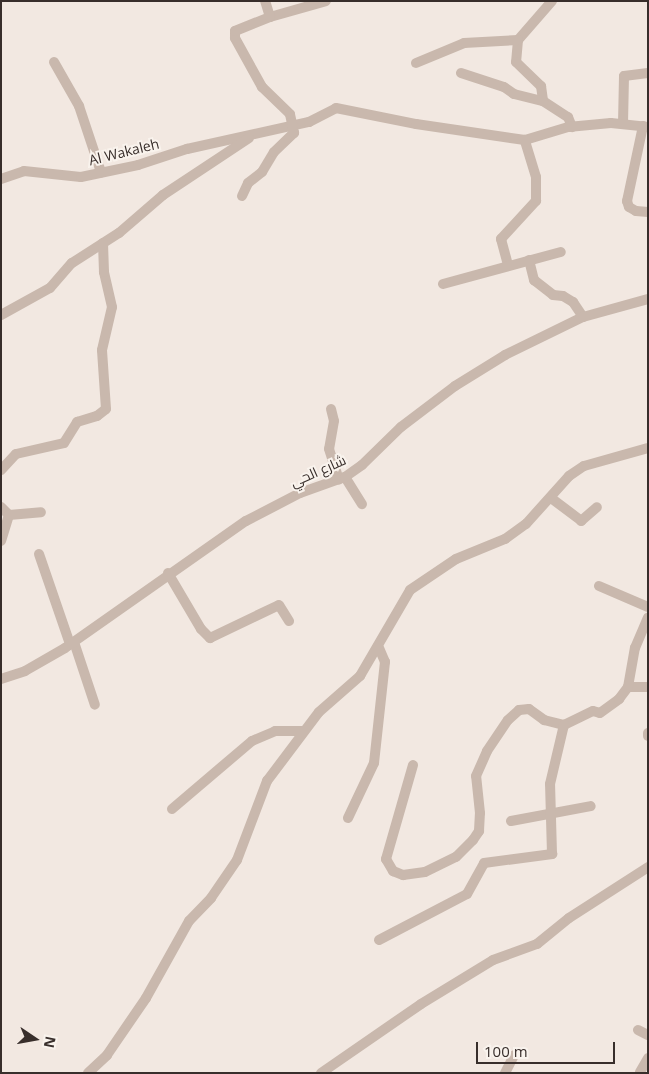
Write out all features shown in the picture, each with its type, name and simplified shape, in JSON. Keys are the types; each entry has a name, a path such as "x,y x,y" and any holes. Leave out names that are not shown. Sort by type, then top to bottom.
{"street":[{"path":"264,1 270,17"},
{"path":"242,196 248,183 262,172 274,152 294,133 294,126 290,114 262,87 234,38 235,31 270,17 326,1"},
{"path":"543,101 541,86 516,62 518,40 552,1"},
{"path":"416,63 464,43 518,40"},
{"path":"54,62 79,106 101,172"},
{"path":"461,73 504,86 514,94 543,101 568,118 572,127"},
{"path":"623,124 624,76 648,73"},
{"name":"Al Wakaleh","path":"1,179 24,171 81,176 101,172 309,122 336,108 416,124 525,140"},
{"path":"508,265 501,239 536,201 536,177 525,140 572,127 623,124 645,127 627,201 629,207 648,212"},
{"path":"1,315 50,288 72,263 142,216 163,195 254,135"},
{"path":"1,470 16,454 64,443 77,422 97,416 106,409 102,350 112,307 103,243"},
{"path":"443,284 561,252"},
{"path":"529,260 534,280 553,295 573,302 583,317"},
{"name":"شارع الحي","path":"1,679 25,671 72,643 168,573 246,521 300,494 342,478 362,465 401,427 455,386 505,354 583,317 648,298"},
{"path":"330,409 334,422 329,449 342,478 362,504"},
{"path":"88,1073 107,1055 146,998 189,921 211,898 237,860 267,780 319,712 360,676 379,648 410,590 456,559 505,538 526,524 569,476 584,466 648,448"},
{"path":"551,498 580,521 598,507"},
{"path":"1,507 9,515"},
{"path":"9,515 41,512"},
{"path":"1,541 9,515"},
{"path":"38,554 95,705"},
{"path":"168,573 201,629 210,638 279,605 289,621"},
{"path":"599,586 648,607"},
{"path":"413,765 386,859 393,871 403,875 425,872 456,857 473,840 478,831 480,813 476,776 508,720 519,710 529,709 544,720 564,725 593,711 600,713 628,687 634,648 648,618"},
{"path":"348,818 374,763 385,662 379,648"},
{"path":"628,687 648,687"},
{"path":"379,940 467,894 475,884 484,863 552,854 550,784 564,725"},
{"path":"172,809 252,741 275,731 303,731"},
{"path":"511,821 591,806"},
{"path":"320,1073 421,1004 493,960 537,944 570,918 648,867"},
{"path":"638,1030 648,1035"},
{"path":"505,1073 514,1055"},
{"path":"640,1072 648,1058"}]}
